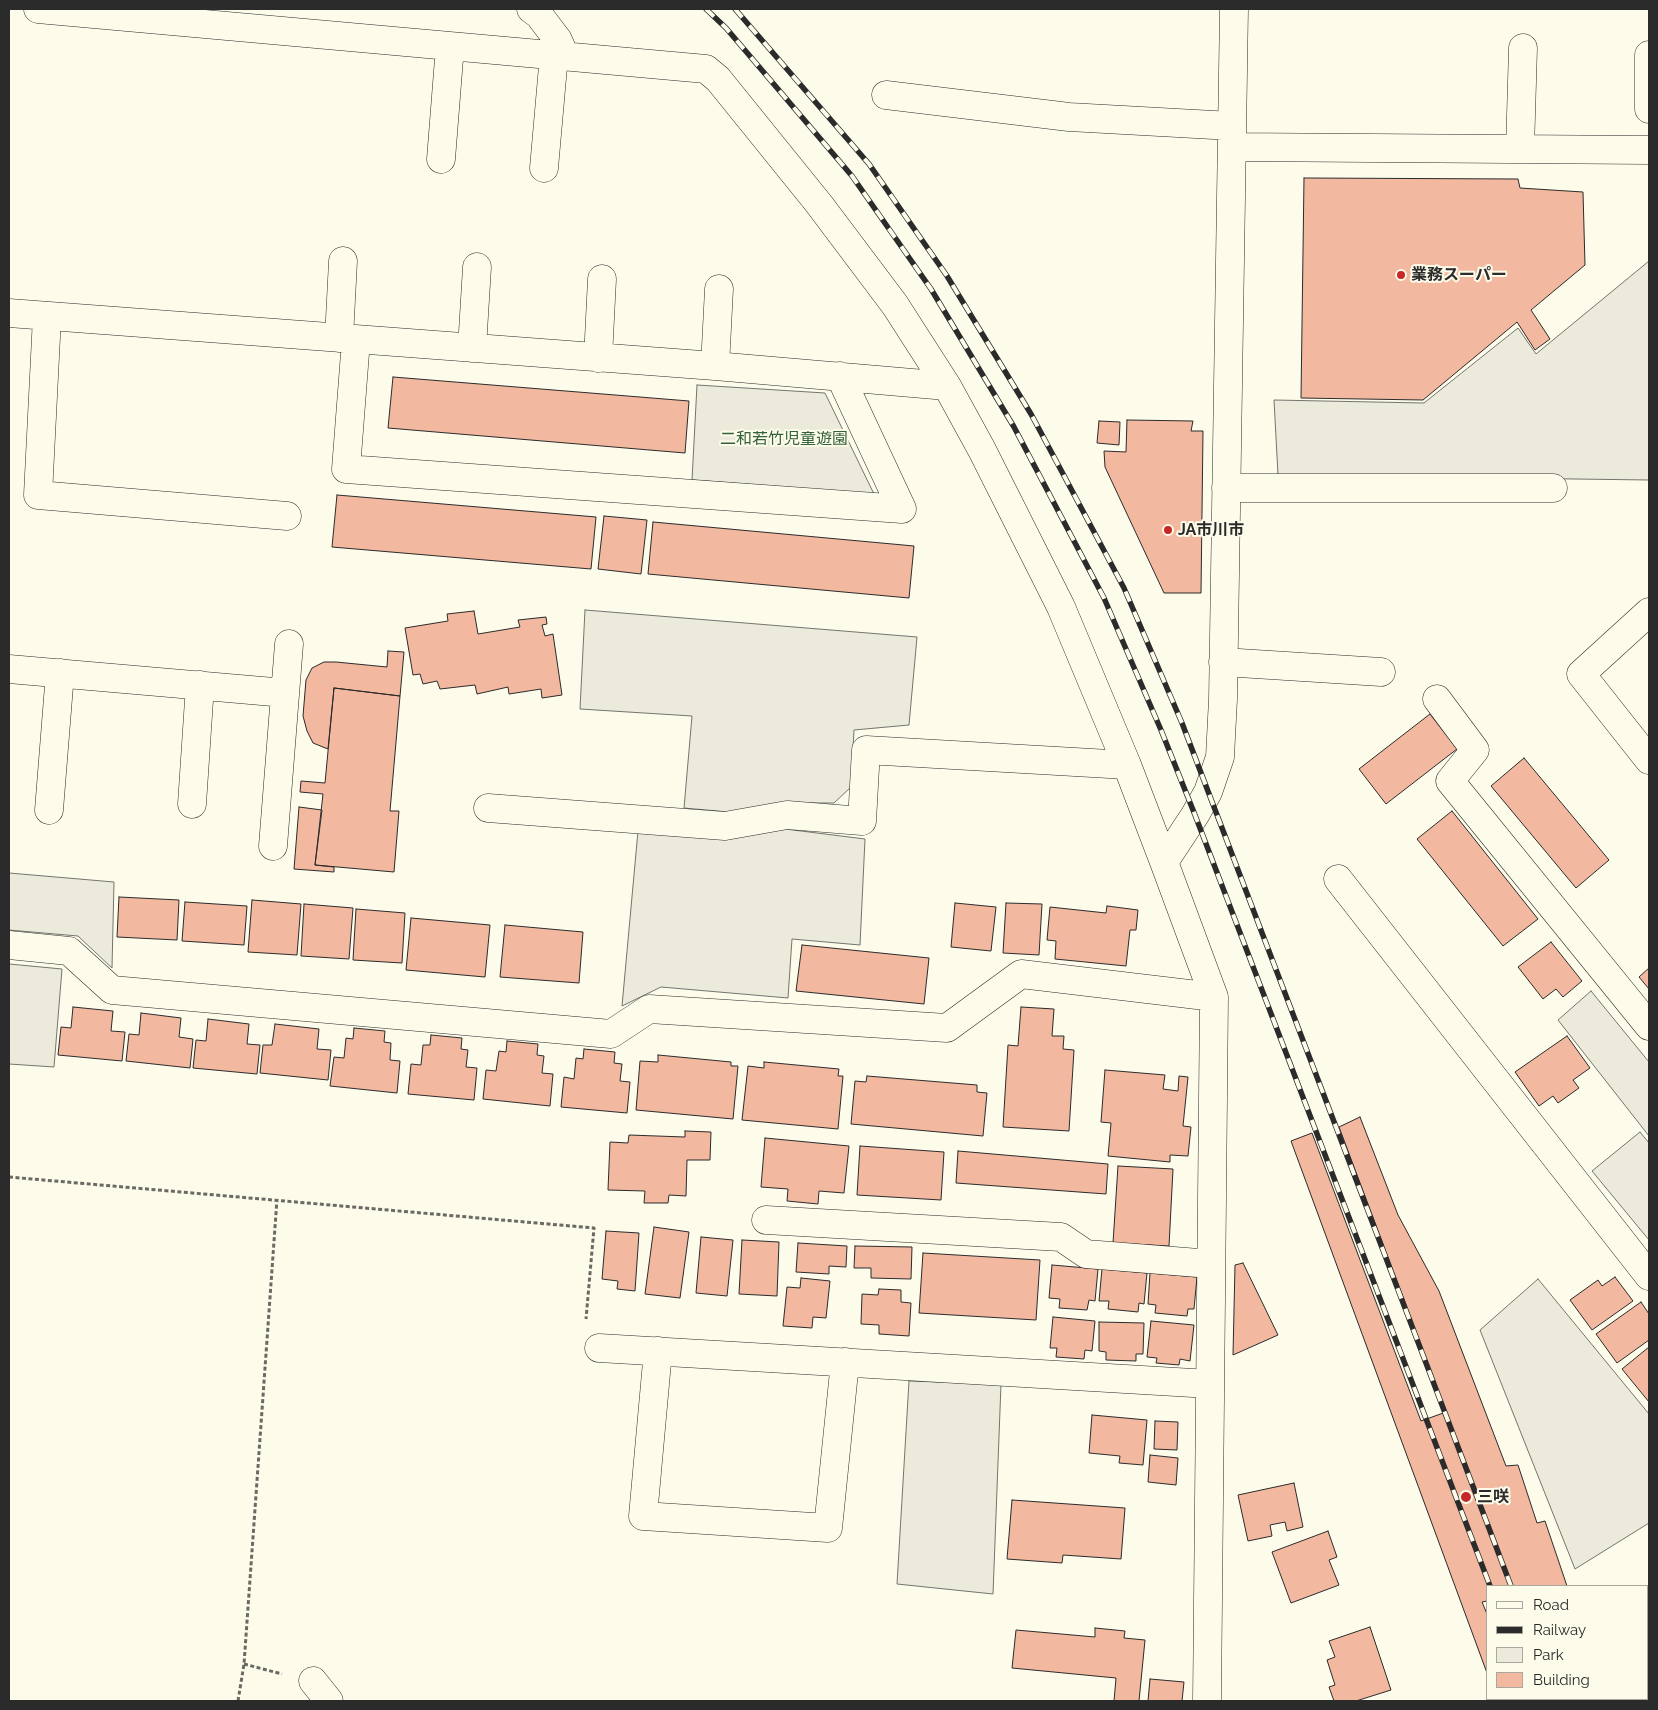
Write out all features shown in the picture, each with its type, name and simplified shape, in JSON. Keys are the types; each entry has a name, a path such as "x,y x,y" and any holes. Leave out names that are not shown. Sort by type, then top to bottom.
{"street":[{"path":"38,9 706,70 718,79 819,204 895,305 947,386 982,450 1061,607 1127,765 1214,997 1207,1701"},
{"path":"531,9 558,40 559,56 544,168"},
{"path":"1164,862 1208,792 1220,757 1234,9"},
{"path":"441,158 450,46"},
{"path":"1520,149 1523,48"},
{"path":"1649,55 1649,109"},
{"path":"886,95 1232,137 1520,149 1649,150"},
{"path":"343,261 348,339 346,468 902,509 840,376"},
{"path":"472,348 477,267"},
{"path":"598,358 602,279"},
{"path":"715,366 719,289"},
{"path":"9,314 715,366 947,386"},
{"path":"47,317 38,495 286,516"},
{"path":"1226,488 1553,488"},
{"path":"1649,612 1581,674 1649,760"},
{"path":"273,846 289,644"},
{"path":"1223,662 1381,672"},
{"path":"9,669 284,693"},
{"path":"49,810 60,673"},
{"path":"192,804 200,685"},
{"path":"1437,699 1475,750 1450,781 1649,1026"},
{"path":"488,808 725,826 788,815 862,821 866,750 1127,765"},
{"path":"1338,879 1649,1276"},
{"path":"9,945 69,951 112,990 610,1034 650,1009 948,1028 1021,974 1214,997"},
{"path":"766,1220 1061,1237 1086,1254 1211,1264"},
{"path":"599,1348 1210,1384"},
{"path":"658,1351 643,1516 828,1528 845,1362"}],"path":[{"path":"9,1177 594,1228 583,1345 599,1348"},
{"path":"238,1701 244,1664 277,1199"},
{"path":"244,1664 321,1691"}],"green space":[{"name":"二和若竹児童遊園","path":"697,385 825,393 874,494 692,480"},
{"path":"9,873 114,882 112,968 78,936 9,930"},
{"path":"9,964 62,969 54,1067 9,1064"},
{"path":"1640,1132 1649,1143 1649,1240 1592,1171"}],"shaded area":[{"path":"1649,261 1649,480 1278,475 1274,400 1424,403 1518,328 1536,354"},
{"path":"585,610 917,637 909,725 854,730 851,787 834,803 782,803 740,813 684,808 692,716 580,709"},
{"path":"785,829 865,839 860,945 792,939 788,998 661,987 622,1006 638,831"},
{"path":"1591,991 1649,1062 1649,1136 1558,1020"},
{"path":"1538,1279 1649,1414 1649,1523 1575,1569 1480,1330"},
{"path":"909,1381 1001,1384 993,1594 897,1584"}],"building":[{"path":"1304,178 1518,179 1520,188 1583,192 1585,265 1531,310 1550,339 1535,350 1517,322 1423,400 1301,398"},
{"path":"393,377 689,401 685,453 388,428"},
{"name":"JA市川市","path":"1127,420 1193,421 1191,431 1203,431 1201,593 1164,593 1105,467 1104,451 1126,452"},
{"path":"1099,421 1120,422 1119,445 1097,443"},
{"path":"337,495 596,517 591,569 332,547"},
{"path":"604,516 647,520 641,574 598,569"},
{"path":"653,522 914,546 909,598 648,574"},
{"path":"474,611 478,634 520,627 518,620 546,617 547,624 542,625 545,636 553,634 562,695 542,698 541,689 509,694 508,687 477,694 475,685 440,689 437,681 423,684 420,674 413,675 405,628 448,621 447,614"},
{"path":"388,651 404,652 400,696 334,688 328,749 313,743 303,716 306,680 312,668 324,662 387,667"},
{"path":"334,688 400,696 390,811 399,811 394,872 315,865 323,794 300,792 301,781 325,783"},
{"path":"1430,714 1457,749 1386,804 1359,769"},
{"path":"1524,758 1609,860 1576,888 1491,786"},
{"path":"299,807 322,810 315,865 334,867 334,872 294,869"},
{"path":"1452,811 1538,919 1503,946 1417,839"},
{"path":"119,897 179,900 177,940 117,937"},
{"path":"252,900 301,904 297,955 248,952"},
{"path":"185,902 247,906 244,945 182,941"},
{"path":"955,903 996,907 991,951 951,947"},
{"path":"1006,903 1042,904 1039,955 1003,953"},
{"path":"304,904 353,908 349,959 301,956"},
{"path":"1107,906 1138,910 1136,930 1130,930 1126,966 1055,959 1056,941 1047,940 1050,907 1106,913"},
{"path":"356,909 405,913 402,963 353,960"},
{"path":"411,918 490,925 485,977 406,970"},
{"path":"505,925 583,932 579,983 500,977"},
{"path":"1551,942 1582,981 1563,997 1556,989 1543,999 1518,967"},
{"path":"802,945 929,958 924,1004 796,991"},
{"path":"1649,968 1649,989 1639,977"},
{"path":"73,1007 113,1011 111,1031 125,1032 122,1061 58,1055 61,1027 71,1028"},
{"path":"1021,1007 1054,1009 1052,1036 1064,1036 1063,1049 1074,1050 1069,1131 1003,1127 1008,1045 1018,1046"},
{"path":"141,1013 181,1018 179,1037 193,1039 190,1068 126,1061 129,1034 139,1035"},
{"path":"208,1019 249,1024 247,1044 260,1045 257,1074 193,1068 196,1040 206,1041"},
{"path":"275,1024 319,1029 317,1049 331,1050 328,1080 260,1073 263,1045 272,1045"},
{"path":"354,1028 385,1031 384,1042 391,1043 390,1060 400,1061 397,1093 330,1086 334,1057 344,1058 346,1038 353,1039"},
{"path":"431,1035 462,1038 461,1049 468,1050 466,1067 477,1068 474,1100 408,1094 411,1064 421,1065 423,1045 430,1045"},
{"path":"1567,1036 1590,1068 1573,1080 1579,1088 1558,1103 1553,1096 1539,1106 1515,1072"},
{"path":"507,1041 538,1044 537,1055 544,1056 542,1073 553,1074 550,1106 483,1099 486,1070 496,1071 499,1051 506,1052"},
{"path":"584,1049 615,1052 614,1063 622,1064 620,1081 630,1082 627,1113 561,1107 564,1077 574,1079 576,1058 583,1059"},
{"path":"658,1055 731,1062 731,1066 738,1066 733,1119 636,1110 640,1061 658,1062"},
{"path":"764,1062 839,1069 838,1076 843,1076 838,1129 742,1120 748,1066 764,1068"},
{"path":"1105,1070 1165,1075 1163,1089 1178,1091 1179,1076 1188,1077 1183,1126 1191,1127 1188,1156 1170,1155 1170,1162 1108,1156 1111,1123 1101,1122"},
{"path":"867,1076 977,1085 977,1092 987,1093 983,1136 851,1124 855,1081 866,1082"},
{"path":"1360,1117 1398,1215 1439,1291 1506,1466 1518,1465 1537,1523 1545,1521 1567,1585 1486,1585 1486,1601 1482,1602 1486,1612 1486,1670 1291,1141 1312,1133 1421,1421 1446,1412 1339,1127"},
{"path":"685,1131 711,1132 710,1160 687,1160 686,1196 669,1195 668,1203 644,1203 645,1191 608,1190 610,1142 628,1143 629,1135 685,1137"},
{"path":"765,1138 849,1146 844,1193 819,1191 818,1204 787,1201 788,1189 761,1187"},
{"path":"860,1146 944,1152 941,1200 857,1195"},
{"path":"958,1151 1108,1164 1106,1194 956,1183"},
{"path":"1118,1166 1173,1169 1169,1246 1113,1243"},
{"path":"654,1227 689,1232 680,1298 645,1294"},
{"path":"606,1231 639,1233 635,1291 617,1289 618,1281 602,1279"},
{"path":"701,1237 733,1240 727,1296 696,1293"},
{"path":"742,1240 779,1242 777,1296 739,1294"},
{"path":"798,1243 847,1246 846,1267 829,1266 829,1274 796,1272"},
{"path":"855,1246 912,1247 911,1279 871,1278 871,1268 854,1268"},
{"path":"923,1253 1040,1260 1036,1320 919,1313"},
{"path":"1243,1263 1278,1335 1233,1355 1235,1265"},
{"path":"1052,1265 1098,1269 1095,1301 1089,1300 1087,1310 1059,1308 1060,1299 1049,1298"},
{"path":"1102,1269 1147,1273 1144,1304 1139,1303 1138,1312 1108,1309 1109,1301 1099,1301"},
{"path":"1150,1273 1197,1277 1194,1309 1188,1309 1187,1316 1155,1313 1156,1305 1148,1304"},
{"path":"1615,1277 1633,1301 1592,1330 1570,1300 1598,1280 1602,1286"},
{"path":"801,1278 830,1281 826,1318 813,1317 812,1328 783,1326 787,1287 800,1288"},
{"path":"879,1289 901,1290 901,1302 911,1303 909,1336 879,1334 879,1325 861,1324 862,1294 878,1295"},
{"path":"1641,1302 1649,1314 1649,1340 1617,1363 1596,1334"},
{"path":"1053,1317 1095,1321 1092,1351 1085,1350 1084,1359 1056,1357 1057,1348 1050,1348"},
{"path":"1151,1321 1194,1325 1190,1361 1180,1359 1179,1365 1156,1363 1157,1358 1147,1357"},
{"path":"1099,1322 1144,1323 1143,1354 1136,1354 1136,1361 1106,1360 1106,1352 1099,1351"},
{"path":"1649,1347 1649,1402 1622,1369"},
{"path":"1092,1415 1147,1420 1143,1465 1119,1463 1120,1456 1089,1453"},
{"path":"1155,1421 1178,1422 1177,1450 1154,1449"},
{"path":"1150,1455 1178,1458 1176,1485 1148,1482"},
{"path":"1294,1483 1303,1527 1287,1531 1285,1522 1270,1525 1272,1536 1248,1541 1238,1495"},
{"path":"1012,1500 1125,1508 1121,1559 1063,1555 1062,1563 1007,1559"},
{"path":"1328,1531 1337,1557 1329,1560 1339,1585 1291,1603 1272,1552"},
{"path":"1370,1627 1391,1690 1356,1701 1334,1701 1329,1687 1335,1685 1327,1660 1335,1657 1329,1641"},
{"path":"1095,1628 1125,1631 1124,1638 1145,1640 1139,1701 1114,1701 1116,1678 1012,1668 1016,1630 1095,1637"},
{"path":"1150,1679 1184,1682 1182,1701 1148,1701"},
{"path":"1496,1700 1519,1701 1497,1701"}],"railway":[{"path":"706,9 726,28 852,176 931,289 1014,427 1104,598 1161,730 1195,815 1490,1585"},
{"path":"735,9 869,164 947,276 1031,414 1124,588 1182,723 1511,1585"}],"place":[{"name":"業務スーパー","path":"1401,275"},
{"name":"JA市川市","path":"1168,530"},
{"name":"三咲","path":"1466,1497"}]}
